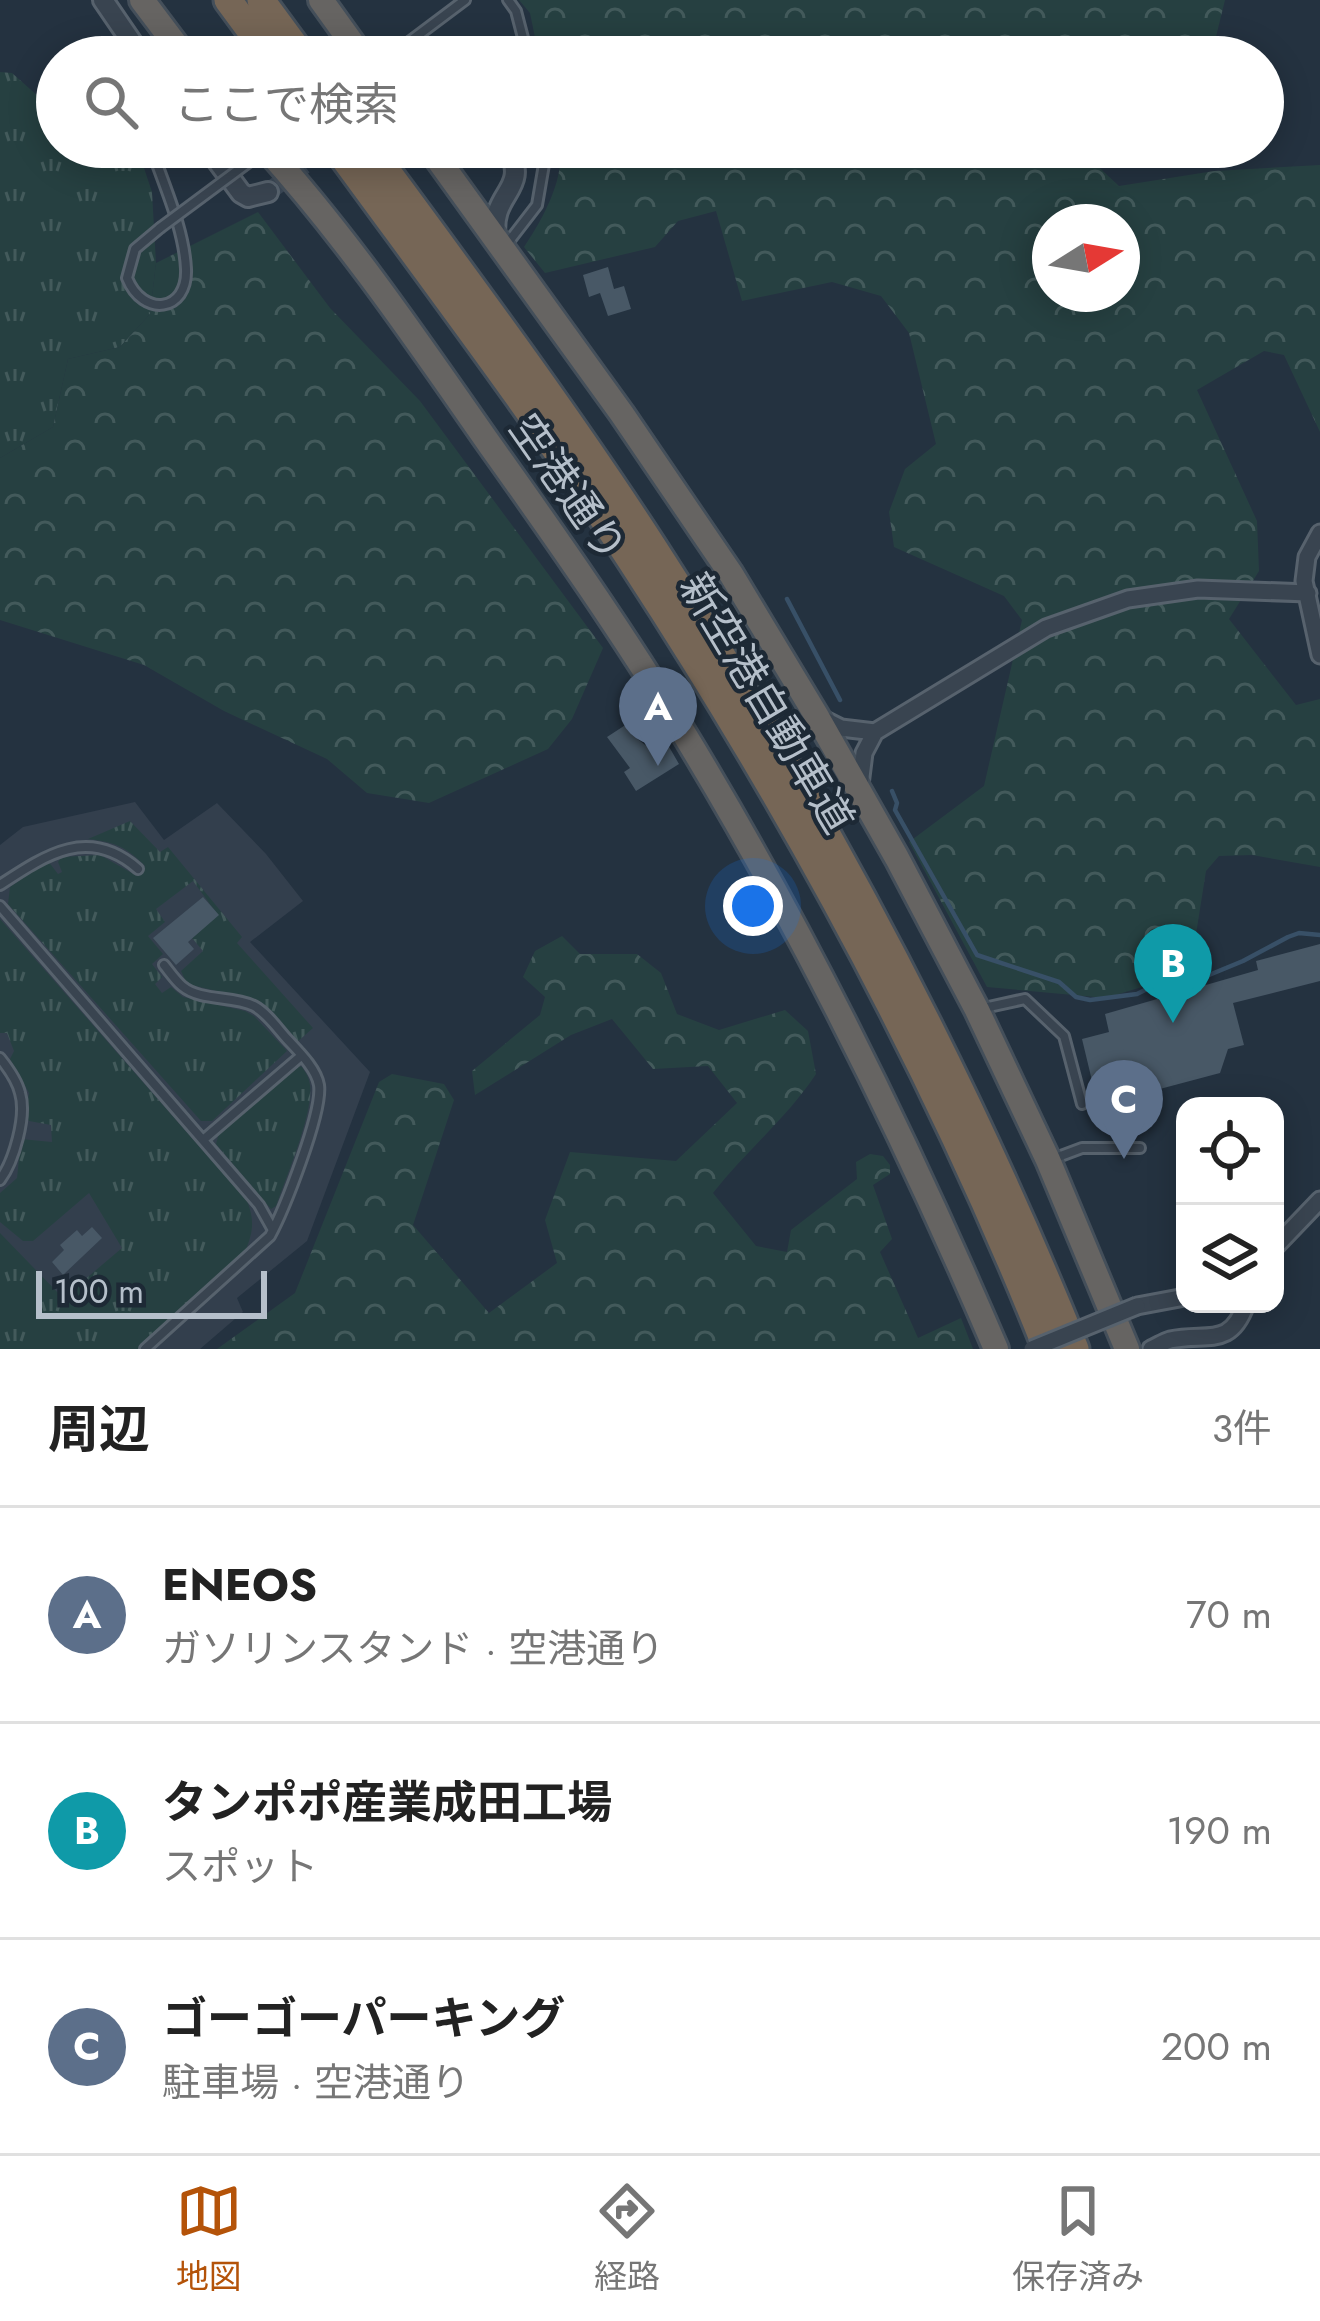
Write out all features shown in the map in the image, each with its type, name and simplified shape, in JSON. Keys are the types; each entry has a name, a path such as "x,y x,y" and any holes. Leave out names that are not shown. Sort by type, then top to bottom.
{"highway":[{"path":"142,0 169,36"},
{"path":"228,0 255,36"},
{"path":"261,0 288,36"},
{"path":"278,0 303,36"},
{"path":"321,0 347,36"},
{"name":"空港通り","path":"285,168 380,288 599,599 684,733 842,1018 946,1231 996,1349"},
{"name":"新空港自動車道","path":"352,168 618,542 790,819 919,1062 1047,1349"},
{"name":"新空港自動車道","path":"384,168 652,544 812,806 941,1048 1075,1349"},
{"path":"395,168 478,295"},
{"name":"空港通り","path":"445,168 503,239 719,556 816,715 976,1010 1048,1160 1127,1349"}],"street":[{"path":"104,0 124,36"},
{"path":"223,168 248,197 268,192"},
{"path":"503,239 494,227 497,207 511,187 516,168"},
{"path":"459,187 483,197 511,187"},
{"path":"1320,533 1306,557 1304,581 1320,655"},
{"path":"860,794 860,766 875,732 1046,628 1128,599 1198,590 1308,593"},
{"path":"816,715 842,728 875,732"},
{"path":"1284,1238 1320,1200"},
{"path":"1033,1349 1137,1306 1176,1299"},
{"path":"1151,1349 1171,1340 1221,1339 1244,1313"}],"lane":[{"path":"417,36 465,0"},
{"path":"508,0 523,36"},
{"path":"158,168 174,217 180,236 186,265 180,294 161,306 138,298 127,278 135,249 160,228 174,217 239,168"},
{"path":"503,239 537,206 543,168"},
{"path":"0,885 47,856 85,847 109,848 138,869"},
{"path":"0,906 259,1205 273,1230"},
{"path":"145,1349 257,1251 273,1230 317,1106 319,1085 314,1072 259,1009 191,992 164,964"},
{"path":"976,1010 1024,999 1044,1016 1064,1036 1082,1104"},
{"path":"203,1140 301,1056"},
{"path":"0,1058 20,1091 22,1105 9,1168 0,1180"},
{"path":"1048,1160 1082,1148 1140,1148"}],"shaded area":[{"path":"135,802 164,840 217,803 266,854 303,901 250,942 370,1072 307,1241 237,1298 243,1312 200,1349 0,1349 0,845 23,827"}],"green space":[{"path":"519,0 1225,0 1216,36 535,36 530,13"},
{"path":"0,72 12,73 36,94 36,168 144,168 152,192 156,263 150,314 120,347 68,359 53,427 0,458"},
{"path":"1320,165 1320,432 1284,355 1264,351 1197,390 1257,521 1259,571 1229,619 1296,705 1320,699 1320,867 1252,855 1219,856 1206,871 1190,972 1106,998 987,987 909,842 984,786 1022,620 1004,596 894,547 889,512 905,469 936,444 909,333 881,296 832,282 742,301 716,211 678,221 655,247 545,273 524,247 550,199 559,168 1100,168 1119,186 1214,171"},
{"path":"258,212 330,308 420,401 603,648 572,719 548,749 429,803 367,793 327,759 224,711 144,665 0,620 0,458 53,427 68,359 120,347 150,314 156,263"},
{"path":"130,821 160,852 168,847 242,937 237,943 313,1028 296,1043 259,1001 187,984 181,971 203,951 192,938 218,915 193,881 156,909 165,922 148,936 163,954 152,964 162,977 155,984 162,993 171,987 183,997 245,1011 287,1051 212,1121 201,1121 8,904 10,887 48,861 58,874 62,872 61,857 100,855 137,876 145,866 132,854 88,839"},
{"path":"0,919 250,1208 252,1226 245,1252 138,1349 0,1349 0,1233 63,1298 122,1248 89,1193 33,1241 23,1241 0,1222 0,1193 17,1178 21,1139 52,1142 51,1125 25,1116 29,1093 10,1059 14,1051 7,1033 0,1033"},
{"path":"562,936 580,954 637,954 661,973 677,1014 719,1030 785,1010 808,1031 816,1074 713,1193 756,1246 787,1252 791,1230 857,1179 856,1162 870,1154 883,1156 890,1174 873,1185 892,1239 880,1252 918,1338 961,1318 973,1349 217,1349 295,1293 379,1082 392,1074 444,1084 454,1100 413,1225 489,1313 557,1263 545,1220 570,1152 676,1161 737,1103 708,1066 653,1069 612,1019 571,1035 475,1095 472,1071 540,1015 545,997 523,977 535,951"},
{"path":"294,1065 302,1067 309,1080 308,1111 276,1206 271,1209 216,1144 219,1133"}],"building":[{"path":"608,267 614,289 624,286 631,309 608,316 600,293 589,297 583,275"},
{"path":"630,722 635,737 654,752 668,745 679,764 636,791 624,772 630,768 607,737"},
{"path":"203,897 219,915 188,942 194,949 176,965 153,938"},
{"path":"1320,944 1320,981 1233,1003 1244,1045 1228,1049 1220,1073 1126,1098 1122,1081 1094,1089 1082,1039 1109,1032 1105,1014 1258,970 1256,961"},
{"path":"92,1227 102,1238 63,1275 52,1262 64,1250 60,1245 77,1230 82,1236"}],"waterway":[{"path":"787,599 840,700"},
{"path":"892,791 895,810 977,955 1059,982 1076,997 1090,1000 1137,994 1157,984 1209,975 1299,933 1320,935"}],"tunnel":[{"path":"268,192 301,168"}],"place":[{"name":"ENEOS","path":"658,766"},
{"name":"タンポポ産業成田工場","path":"1173,1023"},
{"name":"ゴーゴーパーキング","path":"1124,1159"}]}
